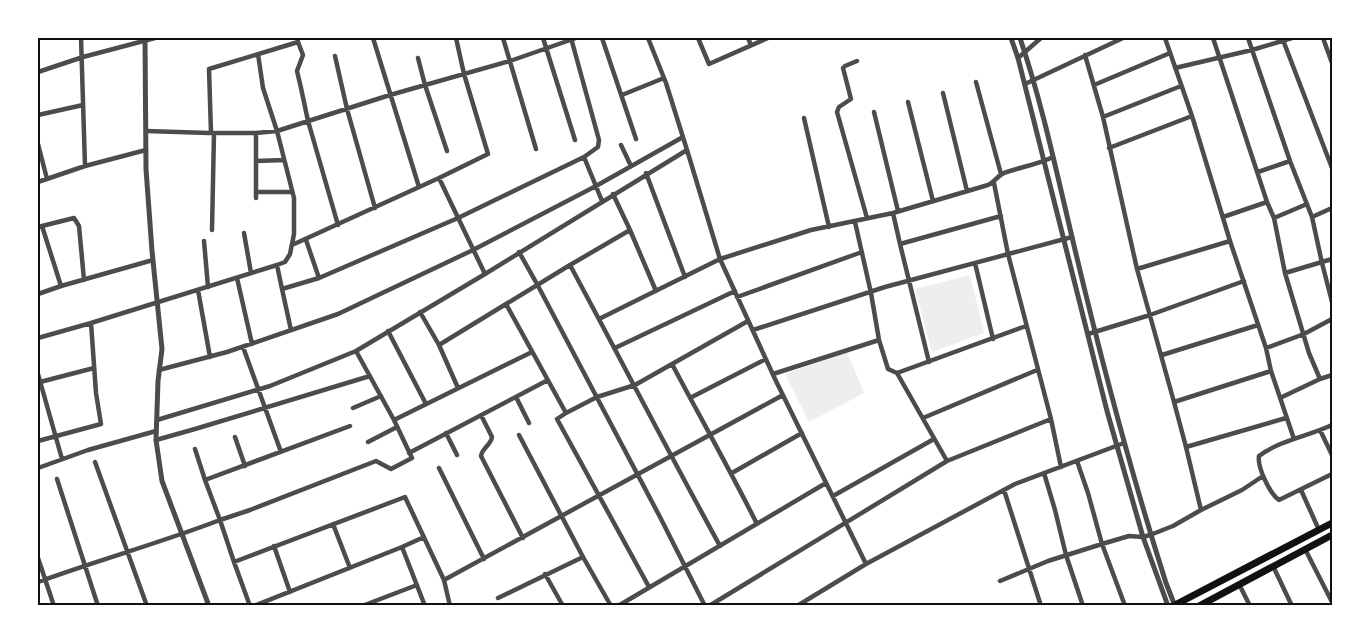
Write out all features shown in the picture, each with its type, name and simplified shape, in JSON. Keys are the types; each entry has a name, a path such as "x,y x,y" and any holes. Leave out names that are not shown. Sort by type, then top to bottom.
{"highway":[{"path":"1173,605 1332,523"},
{"path":"1199,606 1332,535"}],"street":[{"path":"81,38 85,166"},
{"path":"38,72 83,57 145,39 155,38"},
{"path":"373,38 419,187"},
{"path":"292,245 488,154 464,74 456,38"},
{"path":"503,38 536,149"},
{"path":"543,38 575,140"},
{"path":"146,131 256,134 277,132 390,95 510,61 573,38 599,140 598,147 584,157 458,218 319,278 282,289"},
{"path":"602,38 636,139"},
{"path":"648,38 664,78 720,260 783,395 866,564"},
{"path":"698,38 709,64 768,38"},
{"path":"748,38 751,45"},
{"path":"1011,38 1025,84 1117,446 1143,537 1173,605"},
{"path":"1020,38 1053,158 1124,444 1166,592"},
{"path":"1018,58 1041,38"},
{"path":"1025,84 1123,38"},
{"path":"1164,38 1192,116 1294,439"},
{"path":"1213,38 1274,218 1285,273 1320,379"},
{"path":"1248,38 1290,160 1312,217 1332,302"},
{"path":"1176,68 1252,50 1292,38"},
{"path":"1323,38 1332,61"},
{"path":"145,39 146,150 153,260 162,349 159,370 156,440 162,481 209,606"},
{"path":"212,230 210,69 298,40 303,58 297,72 308,121 338,225"},
{"path":"1284,40 1332,168"},
{"path":"1094,85 1170,53"},
{"path":"38,338 157,303 285,262 292,245 294,198 277,132 263,88 258,54"},
{"path":"335,56 347,109 375,208"},
{"path":"1085,56 1103,118 1137,269 1162,355 1201,510"},
{"path":"418,58 447,151"},
{"path":"857,61 843,68 851,99 839,107 837,112 867,218"},
{"path":"622,95 664,78"},
{"path":"976,82 1001,174"},
{"path":"1103,118 1181,86"},
{"path":"943,93 967,191"},
{"path":"908,102 933,201"},
{"path":"38,115 83,104"},
{"path":"874,112 896,212 900,244 908,281 929,362"},
{"path":"1109,148 1192,116"},
{"path":"804,118 828,227"},
{"path":"256,134 256,198"},
{"path":"159,370 243,347 338,314 473,250 596,186 683,137"},
{"path":"38,144 47,179"},
{"path":"621,145 631,166"},
{"path":"38,182 85,166 146,150"},
{"path":"157,420 259,389 356,351 646,173 687,150"},
{"path":"584,157 602,200"},
{"path":"599,318 720,260 811,230 896,212 967,191 994,182 1001,174 1053,158"},
{"path":"256,161 284,160"},
{"path":"1258,172 1290,160"},
{"path":"646,173 685,277"},
{"path":"438,178 484,274"},
{"path":"994,182 1008,254 1051,419 1061,466"},
{"path":"256,192 292,192"},
{"path":"613,194 656,291"},
{"path":"1223,217 1267,202"},
{"path":"1274,218 1307,204"},
{"path":"1312,217 1332,208"},
{"path":"900,244 1000,216"},
{"path":"61,286 40,226 74,218 79,226 84,280"},
{"path":"855,222 879,340 888,369 897,373 947,461"},
{"path":"439,345 630,230"},
{"path":"244,233 251,273"},
{"path":"753,330 908,281 1072,238"},
{"path":"306,240 319,278"},
{"path":"204,241 208,287"},
{"path":"1137,269 1230,241"},
{"path":"519,252 538,284 686,566 705,606"},
{"path":"737,297 862,252"},
{"path":"1285,273 1332,259"},
{"path":"38,294 153,260"},
{"path":"974,264 992,339"},
{"path":"278,265 292,330"},
{"path":"570,265 720,546"},
{"path":"237,278 252,344"},
{"path":"1088,334 1150,315 1244,281"},
{"path":"198,290 210,357"},
{"path":"615,348 735,291"},
{"path":"506,304 566,413"},
{"path":"420,312 439,345 458,388"},
{"path":"1266,348 1304,334 1332,319"},
{"path":"649,588 557,420 566,413 597,397 635,384 748,321"},
{"path":"38,441 101,424 91,323"},
{"path":"1162,355 1258,325"},
{"path":"897,373 1026,326"},
{"path":"388,332 426,404"},
{"path":"773,374 879,340"},
{"path":"243,347 281,452"},
{"path":"38,582 86,564 181,535 376,461 391,469 412,458 394,420 356,351"},
{"path":"394,420 532,352"},
{"path":"690,398 766,359"},
{"path":"672,364 732,473 757,524"},
{"path":"40,382 94,368"},
{"path":"923,418 1037,370"},
{"path":"1174,402 1271,371"},
{"path":"38,374 62,459"},
{"path":"1280,398 1332,375"},
{"path":"156,440 195,430 370,376"},
{"path":"409,452 548,380"},
{"path":"444,580 783,395"},
{"path":"353,408 380,396"},
{"path":"516,397 529,423"},
{"path":"481,415 492,437 492,441 481,452 481,456 523,538"},
{"path":"1186,447 1286,418"},
{"path":"709,606 947,461 1051,419"},
{"path":"1332,425 1294,439 1259,456 1258,460 1263,476 1277,500 1332,474"},
{"path":"204,480 350,426"},
{"path":"368,442 397,427"},
{"path":"1320,430 1332,455"},
{"path":"38,468 156,431"},
{"path":"446,433 457,455"},
{"path":"732,473 802,433"},
{"path":"519,435 611,606"},
{"path":"235,437 245,466"},
{"path":"833,496 934,439"},
{"path":"799,605 866,564 1004,490 1061,466 1124,444"},
{"path":"195,450 204,480 252,606 424,537"},
{"path":"1077,461 1102,544 1124,603"},
{"path":"95,462 146,606"},
{"path":"439,468 484,559"},
{"path":"1044,473 1066,556 1083,606"},
{"path":"1000,581 1030,568 1102,544 1129,536 1143,537 1173,526 1242,490 1263,476"},
{"path":"57,479 98,606"},
{"path":"618,606 826,484"},
{"path":"1004,490 1041,606"},
{"path":"1301,490 1319,530"},
{"path":"234,562 405,497 444,580 450,606"},
{"path":"333,524 350,568"},
{"path":"274,546 290,592"},
{"path":"402,547 425,606"},
{"path":"1304,549 1332,602"},
{"path":"498,598 583,557"},
{"path":"38,558 54,606"},
{"path":"1273,566 1292,606"},
{"path":"545,574 563,606"},
{"path":"1239,584 1249,605"},
{"path":"362,606 417,585"}],"shaded area":[{"path":"970,275 984,333 932,352 915,289"},
{"path":"847,352 864,393 809,422 785,374"}]}
